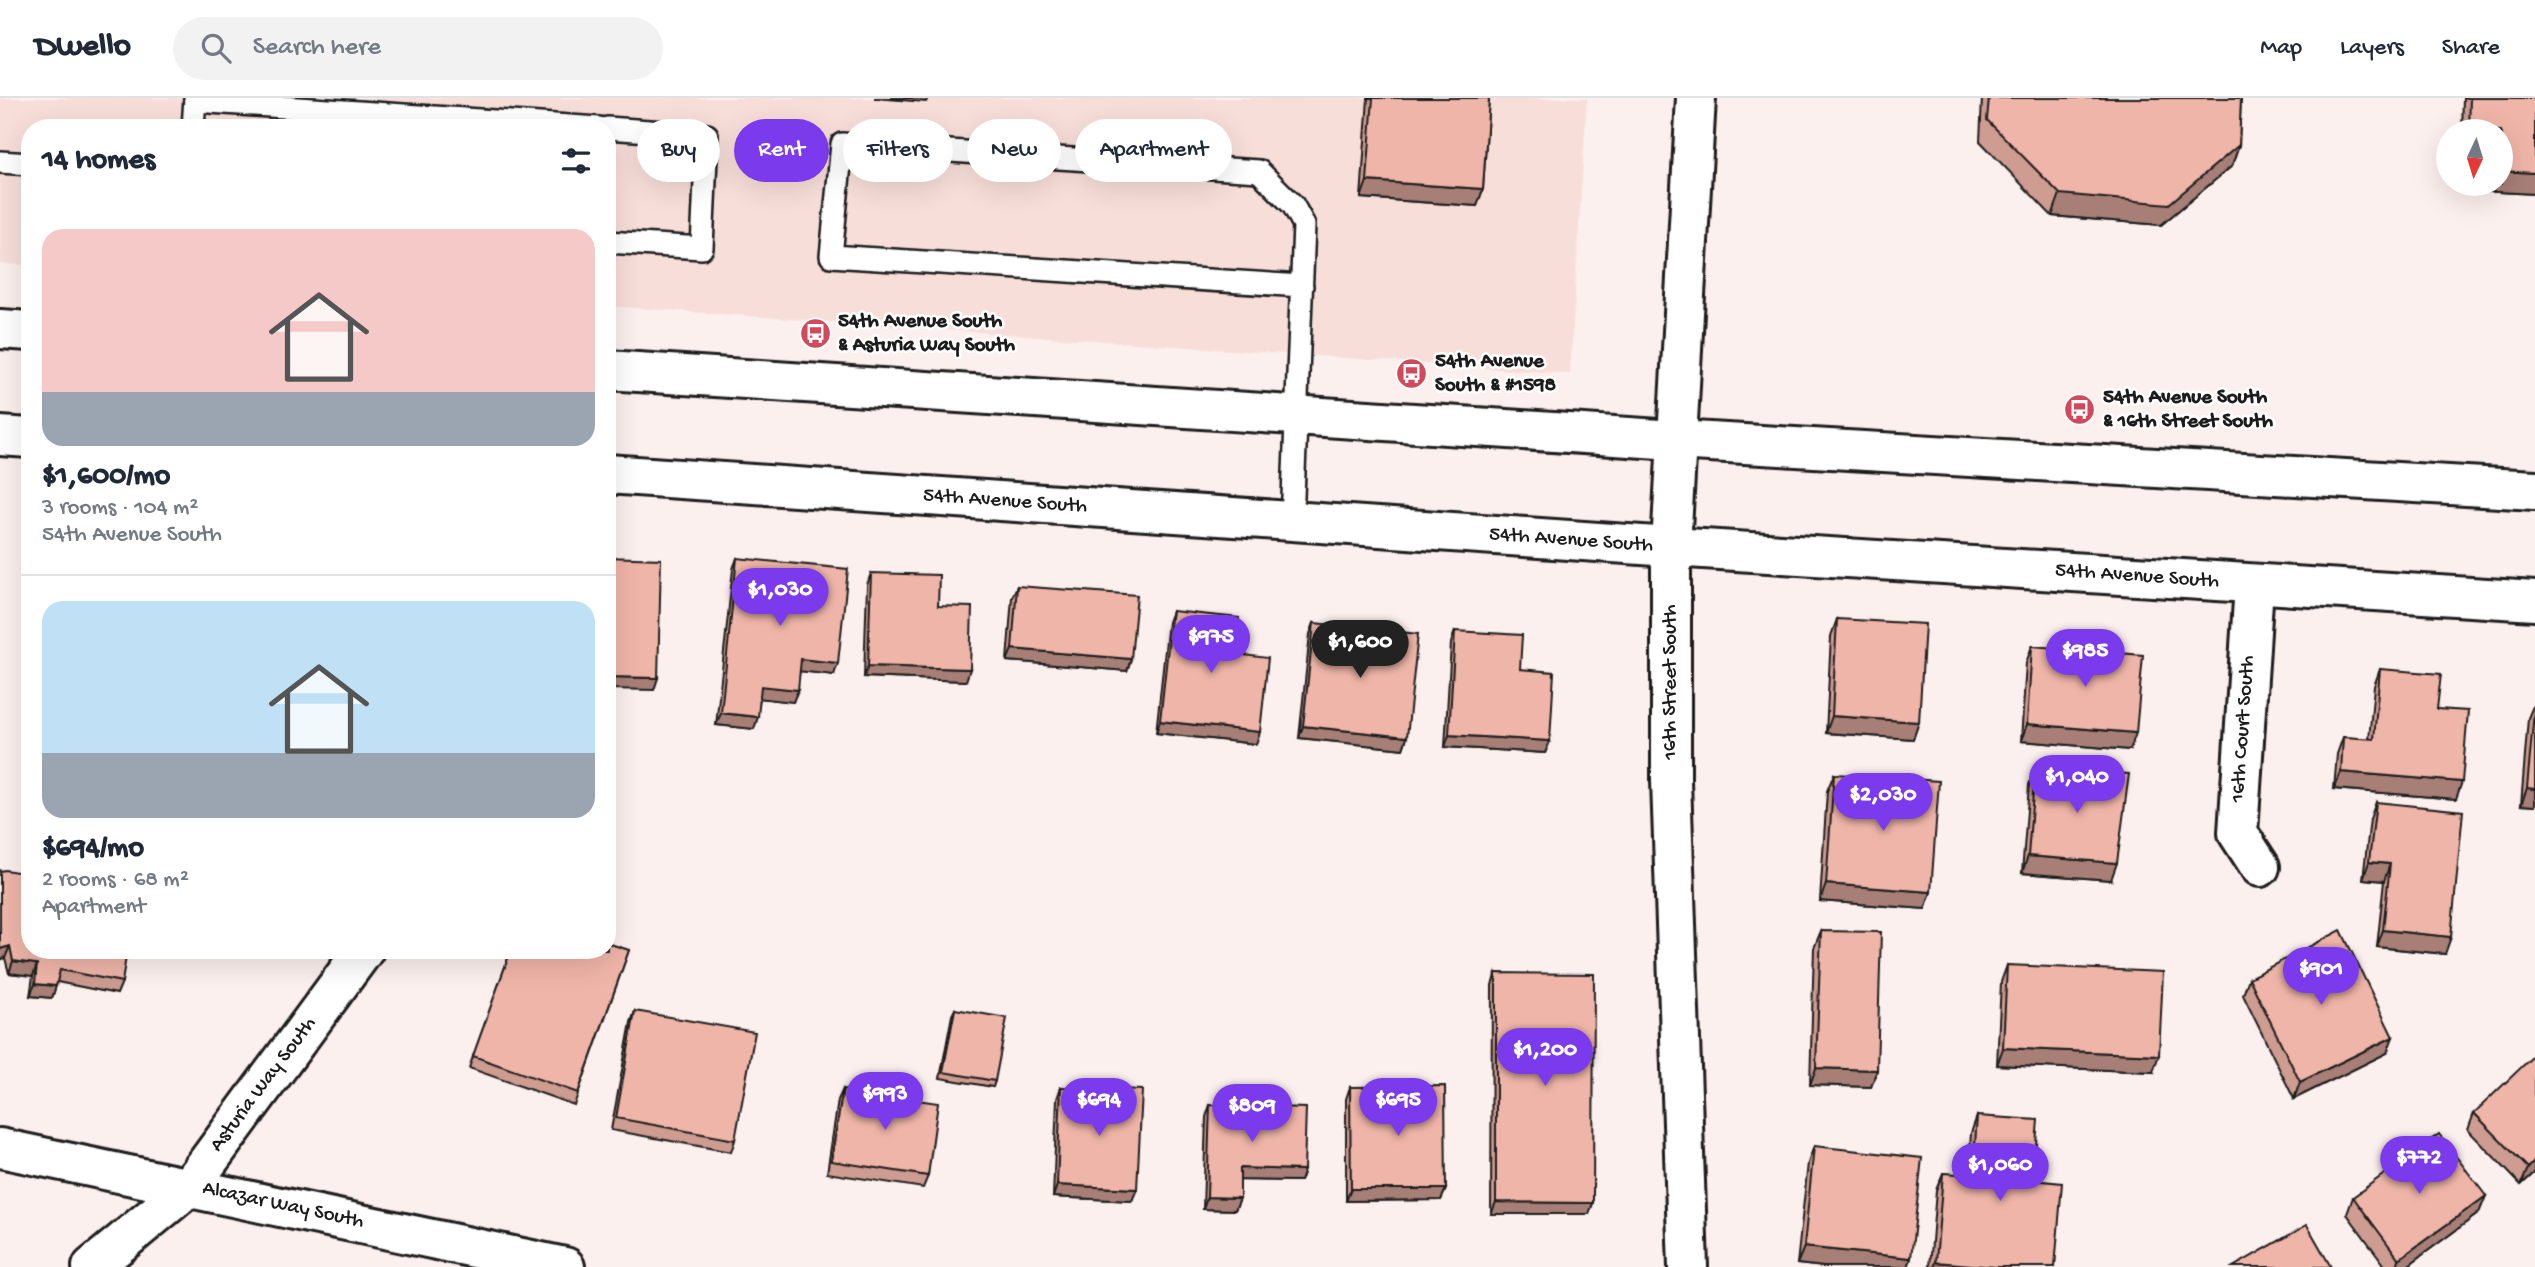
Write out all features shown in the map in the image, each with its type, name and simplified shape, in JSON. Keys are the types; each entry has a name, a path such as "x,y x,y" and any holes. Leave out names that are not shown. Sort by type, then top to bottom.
{"main road":[{"name":"16th Street South","path":"1688,1267 1671,781 1671,547 1696,98"},
{"path":"0,329 21,330"},
{"path":"616,370 1675,440 2535,490"},
{"path":"0,436 21,437"},
{"name":"54th Avenue South","path":"616,475 1671,547 2535,601"},
{"name":"16th Court South","path":"2254,585 2238,833 2260,867"},
{"name":"Asturia Way South","path":"92,1267 190,1186 357,959"},
{"name":"Alcazar Way South","path":"0,1147 565,1267"}],"lane":[{"path":"194,119 195,100 469,119"},
{"path":"616,129 707,135 702,248 616,243"},
{"path":"1292,522 1298,414 1304,225 1293,205 1259,171 842,144 831,256 1302,286"},
{"path":"0,162 21,163"}],"shaded area":[{"path":"0,98 1587,98 1570,374 616,307 616,119 21,119 21,265 0,264"}],"building":[{"path":"1373,98 1489,98 1483,189 1367,181"},
{"path":"1989,98 2241,98 2239,145 2169,204 2060,194 1987,120"},
{"path":"2470,98 2535,98 2535,173 2513,172 2513,119 2469,119"},
{"path":"616,557 661,559 658,678 616,677"},
{"path":"737,558 848,569 838,663 801,659 798,690 761,686 758,717 721,713"},
{"path":"871,573 939,575 938,606 972,607 970,669 868,666"},
{"path":"1017,586 1137,595 1131,659 1012,649"},
{"path":"1172,611 1239,618 1235,654 1268,658 1260,732 1160,721"},
{"path":"1837,619 1925,624 1919,722 1832,716"},
{"path":"1314,623 1418,634 1407,737 1303,726"},
{"path":"1455,631 1522,635 1520,669 1554,672 1550,741 1449,735"},
{"path":"2032,646 2143,655 2136,733 2027,724"},
{"path":"2380,669 2441,674 2437,709 2468,711 2462,782 2341,772 2343,737 2374,739"},
{"path":"2535,701 2535,789 2527,788"},
{"path":"2035,768 2129,774 2117,863 2028,856"},
{"path":"1834,774 1939,781 1931,892 1826,884"},
{"path":"2376,802 2463,811 2451,937 2383,930 2390,864 2369,862"},
{"path":"0,871 21,873 21,959 126,959 122,982 60,970 56,986 35,984 37,964 13,961 10,946 0,949"},
{"path":"2341,930 2393,1037 2300,1082 2249,978"},
{"path":"1821,931 1881,932 1877,1070 1816,1068"},
{"path":"616,946 629,950 578,1093 473,1056 508,959 616,959"},
{"path":"2007,965 2163,972 2159,1055 2003,1048"},
{"path":"1496,973 1594,974 1593,1203 1496,1202"},
{"path":"955,1009 1007,1018 995,1081 943,1072"},
{"path":"635,1011 755,1032 735,1140 616,1118"},
{"path":"2535,1054 2535,1161 2528,1168 2474,1113"},
{"path":"1445,1086 1446,1189 1351,1189 1350,1087"},
{"path":"1061,1087 1142,1090 1137,1189 1057,1185"},
{"path":"843,1089 938,1103 928,1176 831,1161"},
{"path":"1210,1105 1306,1108 1304,1170 1240,1168 1240,1198 1207,1197"},
{"path":"1977,1116 2038,1120 2033,1180 2062,1183 2055,1267 1995,1267 1936,1262 1943,1173 1973,1175"},
{"path":"2439,1134 2486,1196 2399,1259 2353,1197"},
{"path":"1814,1146 1922,1158 1911,1258 1804,1247"},
{"path":"2307,1225 2331,1267 2233,1267"}],"place":[{"name":"54th Avenue South & Asturia Way South","path":"815,334"},
{"name":"54th Avenue South & #1598","path":"1412,374"},
{"name":"54th Avenue South & 16th Street South","path":"2080,410"}]}
